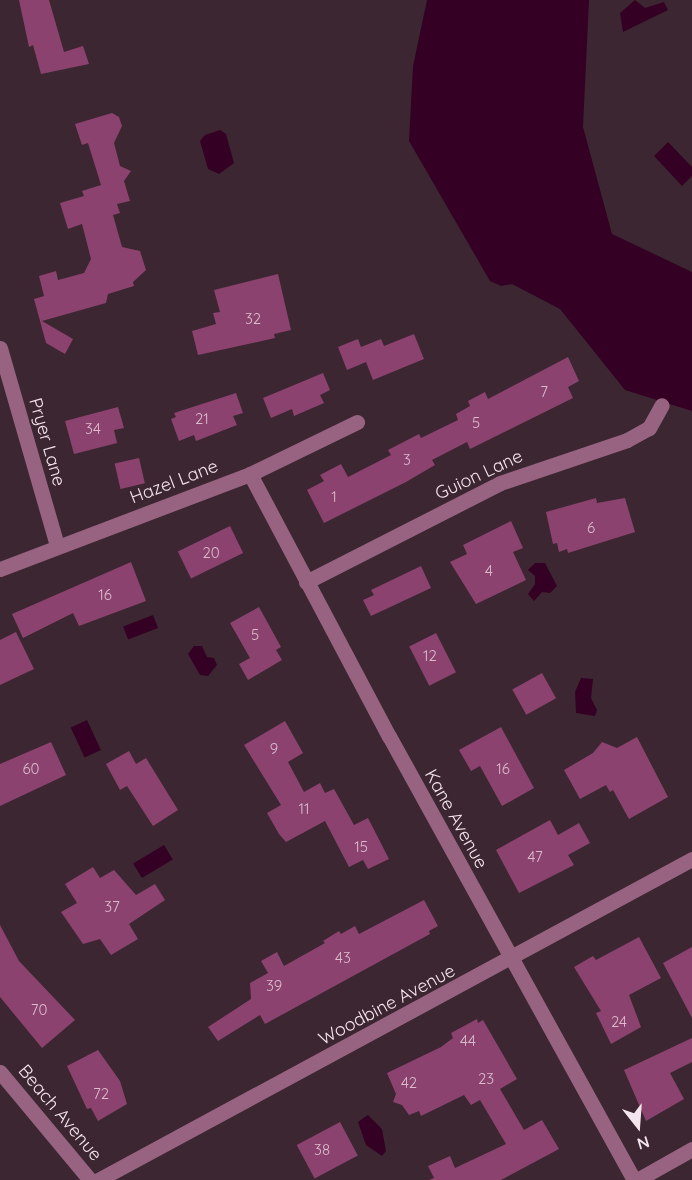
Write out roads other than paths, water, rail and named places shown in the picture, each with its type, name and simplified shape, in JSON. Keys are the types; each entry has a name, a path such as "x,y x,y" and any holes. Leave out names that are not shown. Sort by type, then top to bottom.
{"street":[{"name":"Pryer Lane","path":"0,348 57,546"},
{"name":"Guion Lane","path":"306,582 500,483 627,440 649,428 662,405"},
{"name":"Hazel Lane","path":"0,569 250,474 357,422"},
{"name":"Kane Avenue","path":"250,474 511,960 635,1180"},
{"name":"Woodbine Avenue","path":"98,1180 511,960 692,859"},
{"name":"Beach Avenue","path":"0,1072 90,1180"},
{"path":"635,1180 692,1149"}]}
